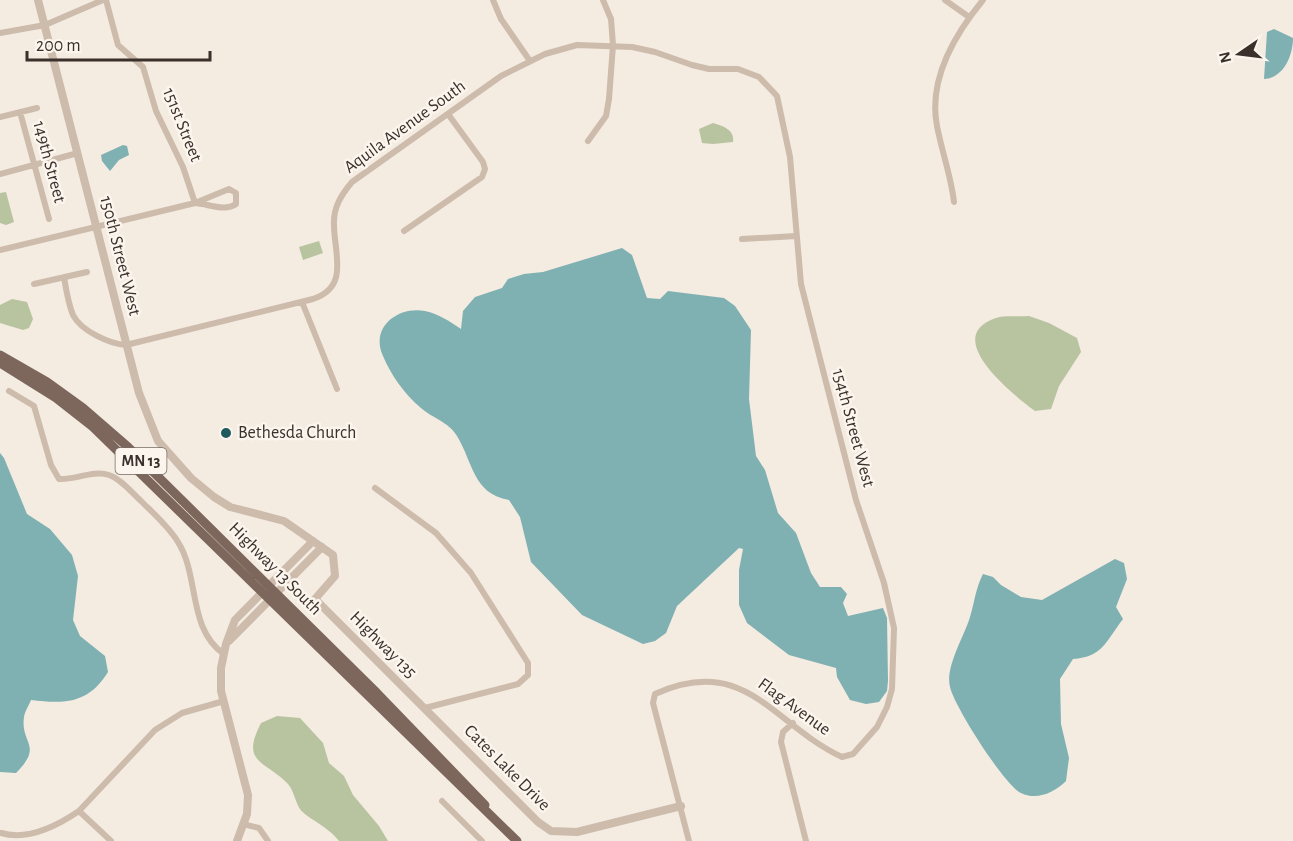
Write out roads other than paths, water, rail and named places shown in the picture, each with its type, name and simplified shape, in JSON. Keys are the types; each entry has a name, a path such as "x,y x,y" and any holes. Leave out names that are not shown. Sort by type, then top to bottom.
{"main road":[{"name":"Highway 13 South","path":"0,355 47,382 103,425 273,597 448,766 517,841"},
{"name":"Highway 13 South","path":"0,363 56,398 93,427 265,589"}],"street":[{"name":"150th Street West","path":"38,0 139,393 158,441 191,478 214,497"},
{"path":"0,33 45,25 104,0"},
{"name":"151st Street","path":"104,0 118,45 143,67 156,111 183,167 195,202"},
{"path":"493,0 501,18 530,60"},
{"path":"588,141 606,116 613,45 611,19 603,0"},
{"path":"945,0 969,18"},
{"path":"954,202 951,179 937,125 936,92 943,66 969,18 983,0"},
{"name":"Aquila Avenue South","path":"126,345 322,297 337,279 339,266 333,225 340,196 352,182 501,76 530,60 577,45 613,45 655,52 709,69 738,69 759,77 777,96"},
{"name":"154th Street West","path":"777,96 790,157 801,284 856,500 884,583 894,627 892,689 887,707 877,727 853,754"},
{"path":"0,117 37,108"},
{"name":"149th Street","path":"20,112 49,219"},
{"path":"404,231 482,177 485,169 483,162 448,114"},
{"path":"0,174 78,153"},
{"path":"0,250 195,202 229,189 236,193 236,204 232,207 219,208 195,202"},
{"path":"742,239 796,236"},
{"path":"34,284 87,272"},
{"path":"64,277 75,319 109,342 126,345"},
{"path":"303,302 337,389"},
{"path":"9,391 34,406 51,465 59,479 69,480 96,474 111,476 143,503 178,542 186,559 203,630 211,645 224,654"},
{"path":"375,488 436,533 471,573 528,663 528,675 518,684 425,708"},
{"name":"Highway 135","path":"214,497 230,507 284,521 333,555 335,576 315,599 425,708"},
{"path":"237,841 243,824 248,795 224,701 221,668 226,645 235,620 313,541"},
{"path":"226,645 322,547"},
{"name":"Flag Avenue","path":"681,806 653,703 655,694 667,689 698,683 726,684 748,690 832,752 842,757 853,754"},
{"path":"2,833 13,837 33,834 56,825 79,811 155,730 182,713 224,701"},
{"name":"Cates Lake Drive","path":"425,708 538,822 551,831 577,832 681,806"},
{"path":"793,723 783,732 781,742 806,841"},
{"path":"442,801 482,841"},
{"path":"681,806 689,841"},
{"path":"79,811 111,841"},
{"path":"243,824 258,828 267,841"}],"water":[{"path":"1274,29 1293,38 1291,51 1282,70 1271,78 1264,79 1267,32"},
{"path":"123,145 127,146 129,155 119,160 110,171 102,161 101,155"},
{"path":"622,248 632,255 647,298 660,299 668,291 724,298 735,306 751,330 749,399 756,456 765,470 778,513 796,533 811,573 820,587 841,587 847,594 843,603 848,616 883,608 887,618 888,681 887,691 879,702 866,704 850,700 837,677 836,668 789,655 747,623 739,605 739,570 743,549 739,548 677,606 666,633 655,641 643,644 582,615 531,562 520,517 509,500 497,497 481,484 454,431 425,412 409,397 386,363 380,346 380,336 383,328 396,316 415,310 425,311 461,329 463,311 475,297 502,288 508,279 543,272"},
{"path":"0,453 27,514 50,529 72,555 78,576 73,620 80,636 105,656 108,672 92,690 75,700 55,702 31,700 25,715 24,726 30,750 24,764 16,773 0,772"},
{"path":"1115,559 1124,563 1127,579 1116,607 1123,619 1103,647 1091,655 1073,659 1060,679 1061,724 1069,758 1066,781 1057,789 1039,796 1021,793 1004,776 981,744 961,711 950,687 950,670 970,617 980,580 983,574 993,577 1001,585 1021,597 1042,600"}],"place":[{"name":"Bethesda Church","path":"226,433"}]}
